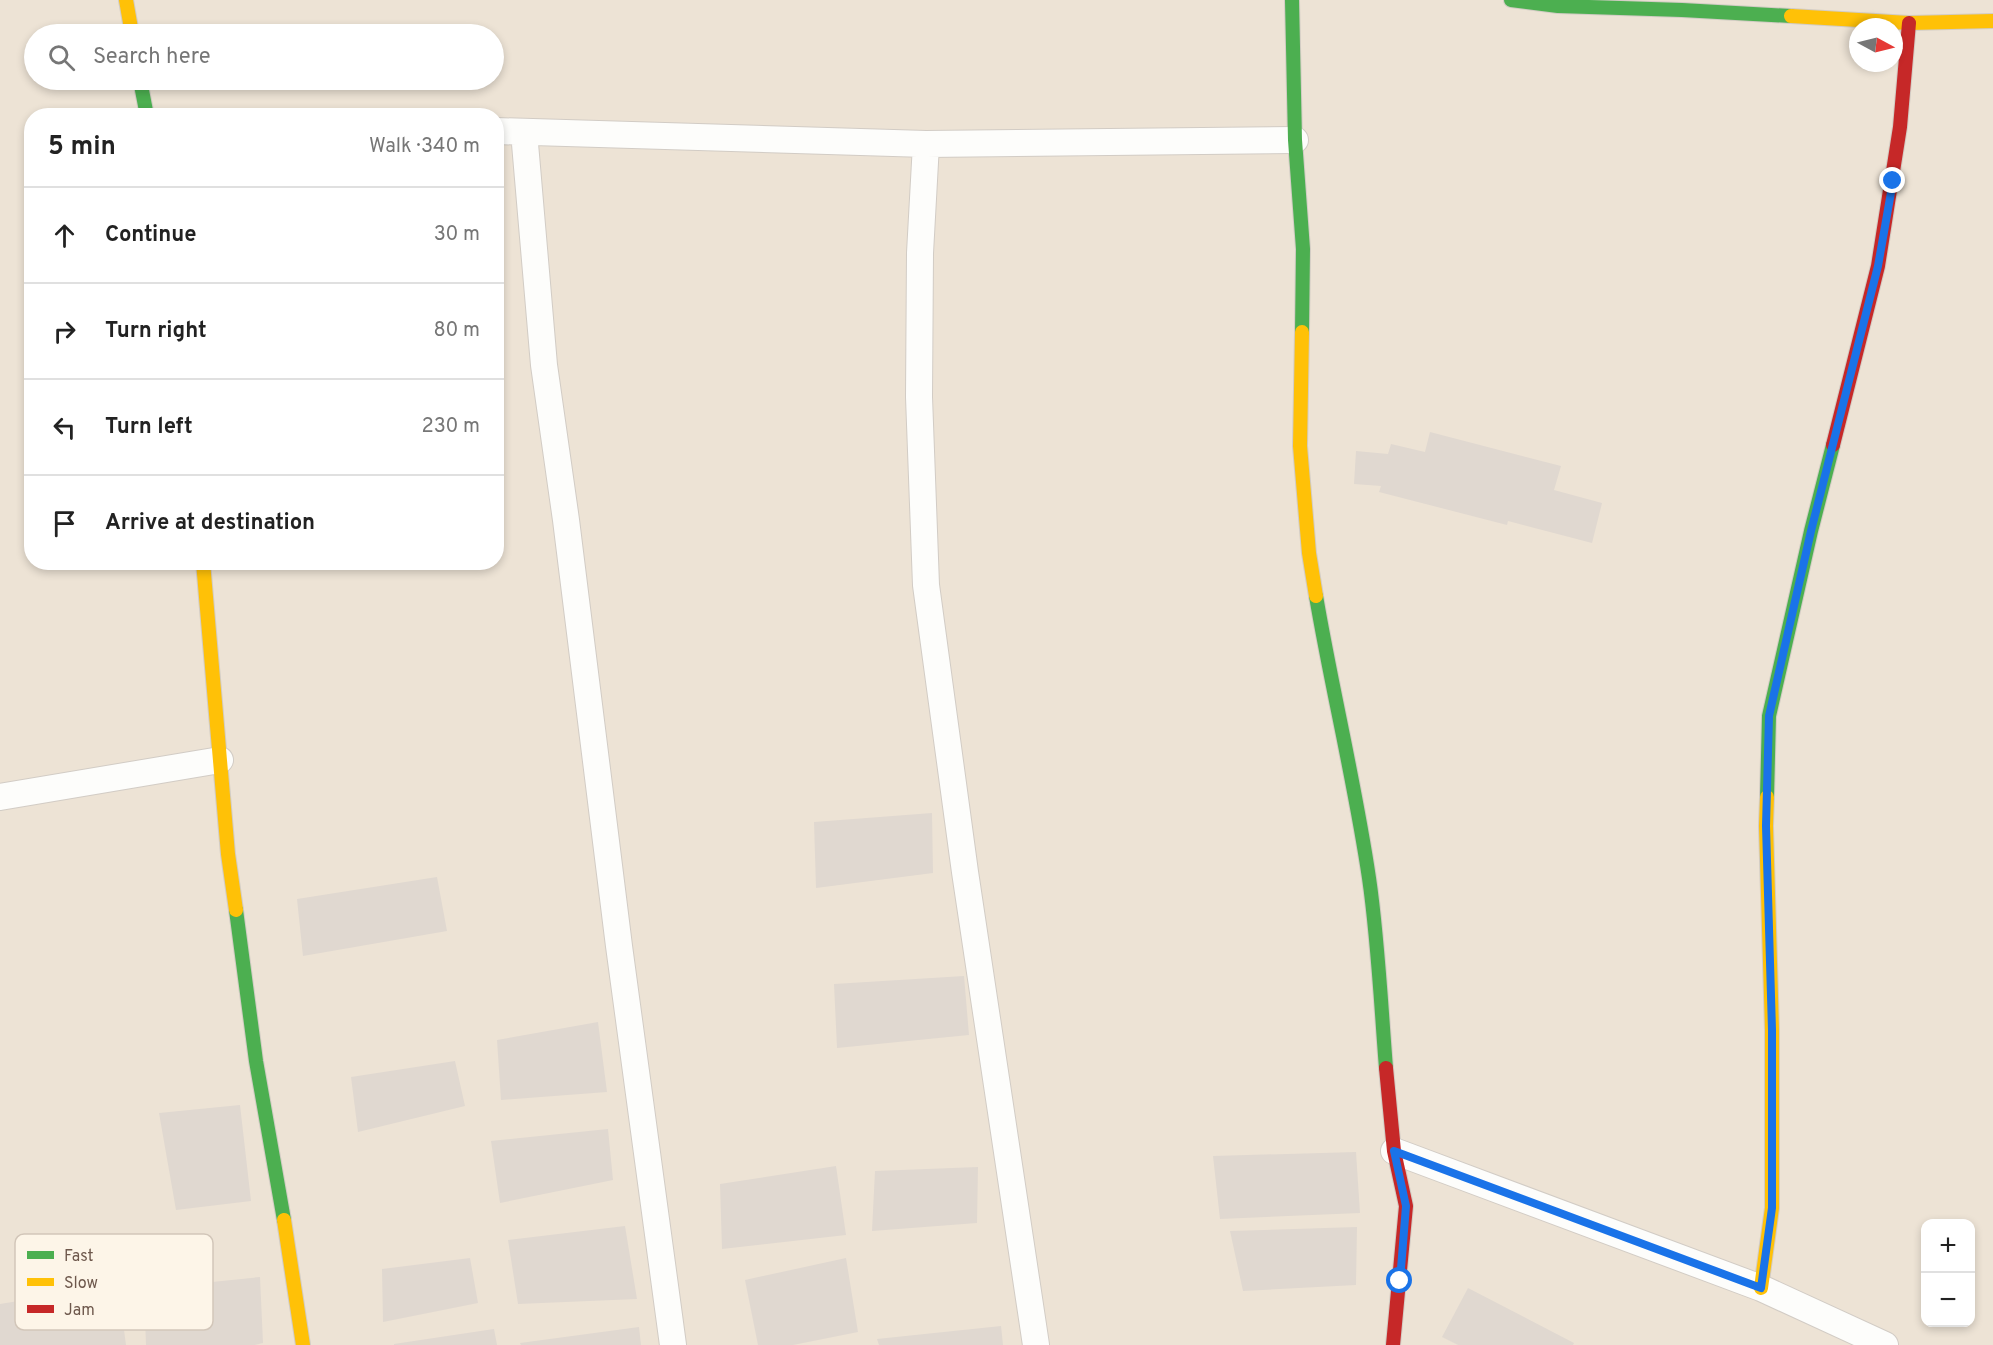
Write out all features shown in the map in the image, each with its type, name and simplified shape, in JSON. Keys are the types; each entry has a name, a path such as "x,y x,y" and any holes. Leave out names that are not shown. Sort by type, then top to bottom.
{"street":[{"path":"126,0 130,24"},
{"path":"1292,0 1295,140 1303,249 1300,446 1309,553 1326,653 1349,759 1369,880 1394,1151 1406,1206 1393,1345"},
{"path":"1510,0 1558,6 1682,10 1909,23 1993,21"},
{"path":"1761,1288 1772,1208 1772,1030 1766,826 1769,716 1811,531 1878,266 1900,127 1909,23"},
{"path":"143,90 146,108"},
{"path":"504,131 926,144 1295,140"},
{"path":"524,132 544,365 673,1345"},
{"path":"926,144 920,253 919,396 926,585 965,872 1035,1345"},
{"path":"204,570 228,854 256,1061 291,1261 303,1345"},
{"path":"0,797 220,760"},
{"path":"1394,1151 1761,1288 1885,1345"}],"shaded area":[{"path":"0,0 1993,0 1993,1345 0,1345"}],"building":[{"path":"1430,432 1561,466 1554,490 1602,503 1592,543 1508,521 1507,525 1379,492 1381,486 1354,484 1356,451 1388,454 1391,444 1425,452"},
{"path":"932,813 933,873 816,888 814,822"},
{"path":"437,877 447,931 303,956 297,899"},
{"path":"964,976 969,1035 837,1048 834,984"},
{"path":"598,1022 607,1092 501,1100 497,1040"},
{"path":"455,1061 465,1106 358,1132 351,1077"},
{"path":"240,1105 251,1201 176,1210 159,1113"},
{"path":"608,1129 613,1180 500,1203 491,1141"},
{"path":"1356,1152 1360,1213 1220,1219 1213,1156"},
{"path":"836,1166 846,1235 722,1249 720,1184"},
{"path":"978,1167 977,1223 872,1231 875,1171"},
{"path":"625,1226 637,1299 518,1304 508,1240"},
{"path":"1357,1227 1356,1285 1243,1291 1230,1231"},
{"path":"470,1258 478,1303 383,1322 382,1269"},
{"path":"846,1258 858,1332 793,1345 758,1345 745,1280"},
{"path":"260,1277 263,1343 255,1345 146,1345 145,1330 213,1330 213,1282"},
{"path":"1468,1288 1574,1343 1573,1345 1458,1345 1442,1337"},
{"path":"15,1302 15,1330 124,1330 126,1345 0,1345 0,1304"},
{"path":"1001,1326 1003,1345 879,1345 877,1339"},
{"path":"639,1327 641,1345 521,1345 520,1343"},
{"path":"494,1329 497,1345 394,1345 394,1344"}],"traffic: fast":[{"path":"1292,0 1295,140 1303,249 1302,332"},
{"path":"1511,0 1558,6 1791,16"},
{"path":"142,90 145,108"},
{"path":"1767,797 1769,716 1833,445"},
{"path":"1316,596 1369,878 1386,1068"},
{"path":"236,910 256,1061 284,1220"}],"traffic: slow":[{"path":"126,0 130,24"},
{"path":"1791,16 1909,23 1993,21"},
{"path":"1302,332 1300,446 1309,553 1316,596"},
{"path":"204,570 228,854 236,910"},
{"path":"1761,1288 1772,1208 1772,1030 1767,797"},
{"path":"284,1220 303,1345"}],"traffic: jam":[{"path":"1833,445 1878,266 1900,127 1909,23"},
{"path":"1386,1068 1394,1151 1406,1206 1393,1345"}],"route":[{"path":"1400,1281 1406,1206 1394,1151 1761,1288 1772,1208 1772,1030 1766,826 1769,716 1811,531 1878,266 1893,181"}]}
